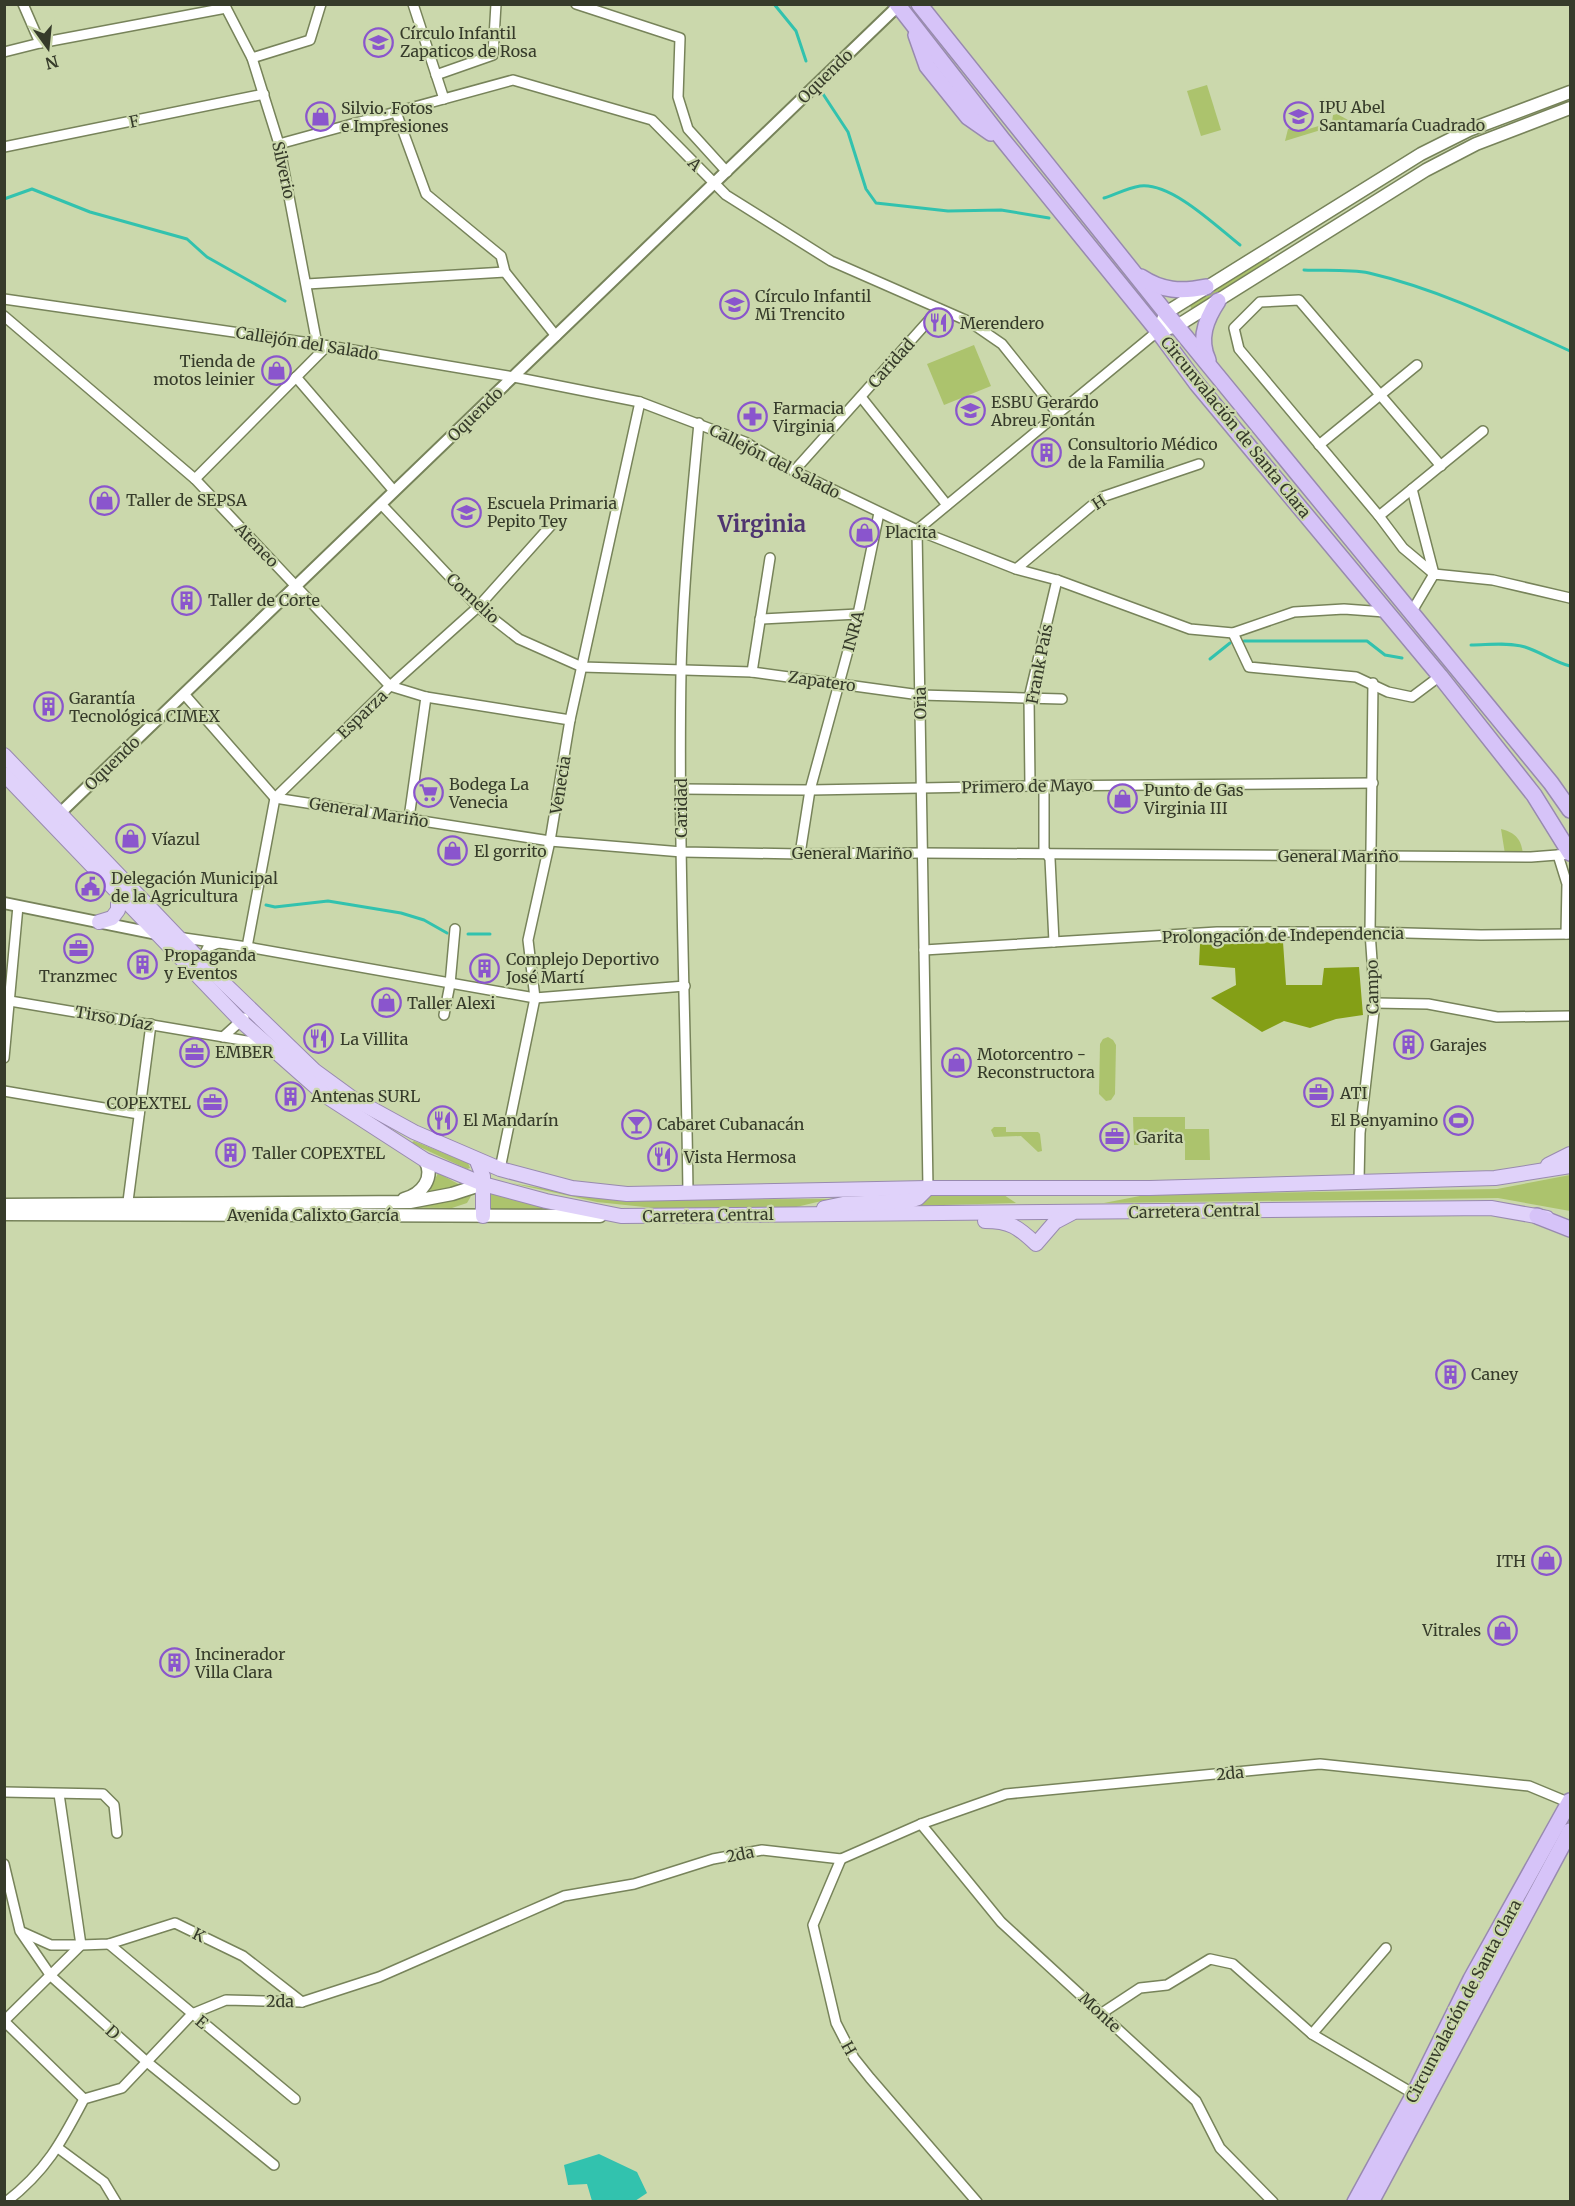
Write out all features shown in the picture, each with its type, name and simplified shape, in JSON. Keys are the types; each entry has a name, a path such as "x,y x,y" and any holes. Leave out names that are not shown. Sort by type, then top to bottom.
{"highway":[{"name":"Circunvalación de Santa Clara","path":"919,4 1132,272 1551,783 1570,810"},
{"name":"Circunvalación de Santa Clara","path":"898,5 913,24 927,66 968,117 1003,140 1158,331 1197,384 1440,676 1534,795 1566,854"},
{"path":"1132,272 1152,284 1170,290 1186,291 1206,287"},
{"path":"1213,370 1205,354 1202,340 1206,322 1218,301"},
{"path":"1537,1216 1570,1229"},
{"name":"Circunvalación de Santa Clara","path":"1355,2202 1414,2094 1471,1979 1570,1802"},
{"name":"Circunvalación de Santa Clara","path":"1371,2202 1570,1831"}],"main road":[{"path":"1158,331 1166,313 1421,154 1468,130 1570,92"},
{"path":"1158,331 1177,326 1426,170 1476,144 1570,108"},
{"name":"Carretera Central","path":"4,755 55,818 121,887 179,938 197,967"},
{"name":"Carretera Central","path":"4,774 55,818"},
{"path":"99,922 112,918 118,910 121,887"},
{"name":"Carretera Central","path":"121,887 157,934 197,967 246,1016 314,1070 330,1091 352,1098 414,1132 477,1161 572,1188 627,1194 928,1188 1150,1188 1495,1178 1570,1166"},
{"name":"Carretera Central","path":"246,1016 265,1044 404,1148 425,1160 483,1184 546,1201 621,1216 1491,1208 1570,1222"},
{"path":"404,1148 414,1132"},
{"path":"1532,1173 1570,1154"},
{"path":"388,1203 413,1196 421,1191 427,1182 429,1166 425,1160"},
{"path":"477,1161 483,1176 483,1215"},
{"path":"483,1184 511,1178 572,1188"},
{"name":"Avenida Calixto García","path":"4,1214 410,1203 452,1194 483,1184"},
{"path":"799,1215 843,1204 909,1202 918,1198 928,1188"},
{"path":"1041,1188 1041,1212"},
{"name":"Avenida Calixto García","path":"4,1205 127,1209 621,1216"},
{"path":"949,1213 962,1219 1007,1223 1022,1231 1036,1244 1055,1222 1070,1213 1078,1212"}],"street":[{"path":"23,4 40,43"},
{"path":"252,58 310,40 321,4"},
{"path":"413,4 444,99"},
{"path":"436,75 493,55 496,4"},
{"path":"576,4 680,38 678,98 688,129 727,172"},
{"name":"Oquendo","path":"55,818 898,5"},
{"path":"4,52 225,6"},
{"name":"Silverio","path":"225,6 252,58 279,144 307,284 322,345"},
{"name":"A","path":"279,144 513,80 652,120 726,195 831,261 970,322 1002,344 1058,414"},
{"name":"F","path":"4,147 264,94"},
{"path":"396,112 426,194 501,256 505,272 556,336"},
{"path":"307,284 505,272"},
{"name":"Callejón del Salado","path":"4,299 322,345 514,376 640,402 745,442 794,471 918,530 1016,569 1057,580 1190,629 1233,633 1294,612 1344,609 1385,612"},
{"path":"1441,466 1299,300 1260,303 1234,328 1239,349 1379,516 1403,548 1434,574 1492,580 1570,598"},
{"name":"Caridad","path":"794,471 939,309"},
{"name":"Ateneo","path":"4,316 195,479 390,686 426,698 570,720"},
{"path":"918,530 1158,331"},
{"path":"195,479 296,377 322,345"},
{"path":"1319,445 1417,365"},
{"path":"296,377 394,491"},
{"path":"861,397 947,506"},
{"name":"Venecia","path":"500,1169 535,998 528,940 550,841 570,720 640,402"},
{"name":"Caridad","path":"688,1194 681,671 690,520 699,423"},
{"path":"1379,516 1483,431"},
{"name":"H","path":"1016,569 1102,497 1199,464"},
{"path":"1411,613 1434,574 1412,489"},
{"name":"Cornelio","path":"381,504 478,606 519,639 582,668"},
{"name":"INRA","path":"800,854 810,790 858,614 879,513"},
{"name":"Esparza","path":"275,798 390,686 478,606 554,522"},
{"name":"Oria","path":"918,530 928,1188"},
{"path":"752,672 770,558"},
{"name":"Frank País","path":"1030,786 1029,698 1057,580"},
{"path":"760,620 858,614"},
{"path":"1233,633 1249,667 1356,677 1388,692 1412,697 1440,676"},
{"name":"Zapatero","path":"582,668 752,672 920,695 1062,699"},
{"name":"Campo","path":"1359,1181 1360,1133 1375,1003 1370,932 1373,783 1372,683"},
{"path":"184,694 275,798 247,947"},
{"path":"409,818 426,698"},
{"name":"Primero de Mayo","path":"681,789 810,790 1373,783"},
{"path":"1044,786 1044,849 1050,859 1054,942"},
{"name":"General Mariño","path":"275,798 550,841 682,852 1531,857 1566,854"},
{"path":"1566,854 1568,934"},
{"path":"4,903 179,938 247,947 535,998 685,986"},
{"path":"4,1058 7,1000 18,906"},
{"path":"444,1015 450,984 455,929"},
{"name":"Prolongación de Independencia","path":"924,950 1217,932 1370,932 1481,936 1568,934"},
{"path":"197,967 208,947 218,943"},
{"name":"Tirso Díaz","path":"7,1000 265,1044"},
{"path":"1375,1003 1428,1004 1497,1017 1570,1016"},
{"path":"223,1036 246,1016"},
{"path":"127,1209 151,1024"},
{"path":"4,1091 140,1114"},
{"name":"2da","path":"84,2099 122,2088 192,2014 226,2001 302,2002 379,1977 564,1896 634,1884 713,1859 762,1850 841,1859 921,1824 1006,1794 1320,1764 1529,1785 1570,1802"},
{"path":"4,1792 103,1794 114,1805 117,1833"},
{"path":"6,2202 28,2185 58,2148 84,2099 4,2021 81,1945 59,1794"},
{"name":"Monte","path":"921,1824 1001,1922 1196,2101 1220,2148 1273,2202"},
{"name":"H","path":"841,1859 813,1925 836,2023 854,2058 977,2202"},
{"name":"D","path":"4,1864 20,1931 51,1975 147,2062 274,2164"},
{"name":"K","path":"20,1931 51,1945 109,1944 175,1923 243,1956 302,2002"},
{"name":"E","path":"109,1944 295,2100"},
{"path":"1312,2034 1386,1948"},
{"path":"1101,2013 1140,1988 1167,1985 1210,1959 1233,1964 1312,2034 1414,2094"},
{"path":"58,2148 104,2182 116,2202"}],"green space":[{"path":"1207,85 1221,130 1201,136 1187,91"},
{"path":"1337,114 1350,121 1285,141 1288,129 1293,127 1302,131 1332,122 1333,115"},
{"path":"1267,256 1270,259 1192,309 1189,304"},
{"path":"974,345 991,386 944,405 927,364"},
{"path":"1501,829 1517,837 1523,854 1505,854"},
{"path":"1283,942 1286,985 1322,985 1324,968 1359,967 1363,1015 1336,1019 1310,1028 1284,1021 1262,1032 1211,998 1236,985 1235,968 1199,965 1200,944"},
{"path":"1108,1037 1116,1045 1115,1094 1111,1100 1106,1101 1099,1094 1100,1044"},
{"path":"1133,1117 1185,1117 1185,1129 1209,1129 1210,1160 1185,1160 1185,1144 1134,1145"},
{"path":"994,1127 1006,1127 1006,1132 1038,1132 1042,1151 1038,1152 1021,1136 994,1137 991,1130"},
{"path":"414,1141 468,1163 470,1168 467,1169 411,1143"},
{"path":"438,1173 462,1186 428,1195"},
{"path":"1570,1175 1570,1211 1498,1198 1104,1203 1145,1195 1497,1189"},
{"path":"511,1183 614,1200 830,1199 792,1208 673,1210 597,1202"},
{"path":"474,1191 467,1203 452,1208 378,1207"},
{"path":"488,1192 554,1211 487,1210"},
{"path":"1001,1193 1016,1203 908,1206 933,1194"}],"water":[{"path":"599,2154 637,2172 647,2193 635,2201 592,2201 587,2184 568,2185 564,2165"}],"waterway":[{"path":"774,4 796,31 806,61"},
{"path":"823,94 848,132 866,189 876,203 948,211 1001,210 1049,218"},
{"path":"1104,198 1140,186 1165,191 1193,207 1240,245"},
{"path":"4,199 32,189 90,212 187,239 207,257 285,301"},
{"path":"1304,270 1361,272 1395,280 1471,307 1570,351"},
{"path":"1244,641 1367,641 1385,655 1402,658"},
{"path":"1210,659 1230,643"},
{"path":"1471,645 1519,645 1570,666"},
{"path":"266,905 275,907 328,901 401,913 424,920 447,933"},
{"path":"468,934 490,934"}],"place":[{"name":"Círculo Infantil Zapaticos de Rosa","path":"379,42"},
{"name":"IPU Abel Santamaría Cuadrado","path":"1298,116"},
{"name":"Silvio. Fotos e Impresiones","path":"320,117"},
{"name":"Círculo Infantil Mi Trencito","path":"734,305"},
{"name":"Merendero","path":"939,323"},
{"name":"Tienda de motos leinier","path":"276,370"},
{"name":"ESBU Gerardo Abreu Fontán","path":"970,411"},
{"name":"Farmacia Virginia","path":"752,417"},
{"name":"Consultorio Médico de la Familia","path":"1047,453"},
{"name":"Taller de SEPSA","path":"105,500"},
{"name":"Escuela Primaria Pepito Tey","path":"466,512"},
{"name":"Placita","path":"864,532"},
{"name":"Taller de Corte","path":"187,600"},
{"name":"Garantía Tecnológica CIMEX","path":"48,707"},
{"name":"Bodega La Venecia","path":"428,793"},
{"name":"Punto de Gas Virginia III","path":"1123,799"},
{"name":"Víazul","path":"131,839"},
{"name":"El gorrito","path":"453,851"},
{"name":"Delegación Municipal de la Agricultura","path":"90,887"},
{"name":"Tranzmec","path":"78,948"},
{"name":"Propaganda y Eventos","path":"143,964"},
{"name":"Complejo Deportivo José Martí","path":"485,968"},
{"name":"Taller Alexi","path":"386,1003"},
{"name":"La Villita","path":"319,1039"},
{"name":"Garajes","path":"1409,1045"},
{"name":"EMBER","path":"194,1052"},
{"name":"Motorcentro - Reconstructora","path":"956,1063"},
{"name":"ATI","path":"1319,1093"},
{"name":"Antenas SURL","path":"290,1096"},
{"name":"COPEXTEL","path":"212,1103"},
{"name":"El Mandarín","path":"442,1120"},
{"name":"El Benyamino","path":"1459,1120"},
{"name":"Cabaret Cubanacán","path":"636,1124"},
{"name":"Garita","path":"1115,1137"},
{"name":"Taller COPEXTEL","path":"231,1153"},
{"name":"Vista Hermosa","path":"663,1157"},
{"name":"Caney","path":"1450,1374"},
{"name":"ITH","path":"1547,1561"},
{"name":"Vitrales","path":"1502,1630"},
{"name":"Incinerador Villa Clara","path":"174,1663"}],"district":[{"name":"Virginia","path":"762,524"}]}
